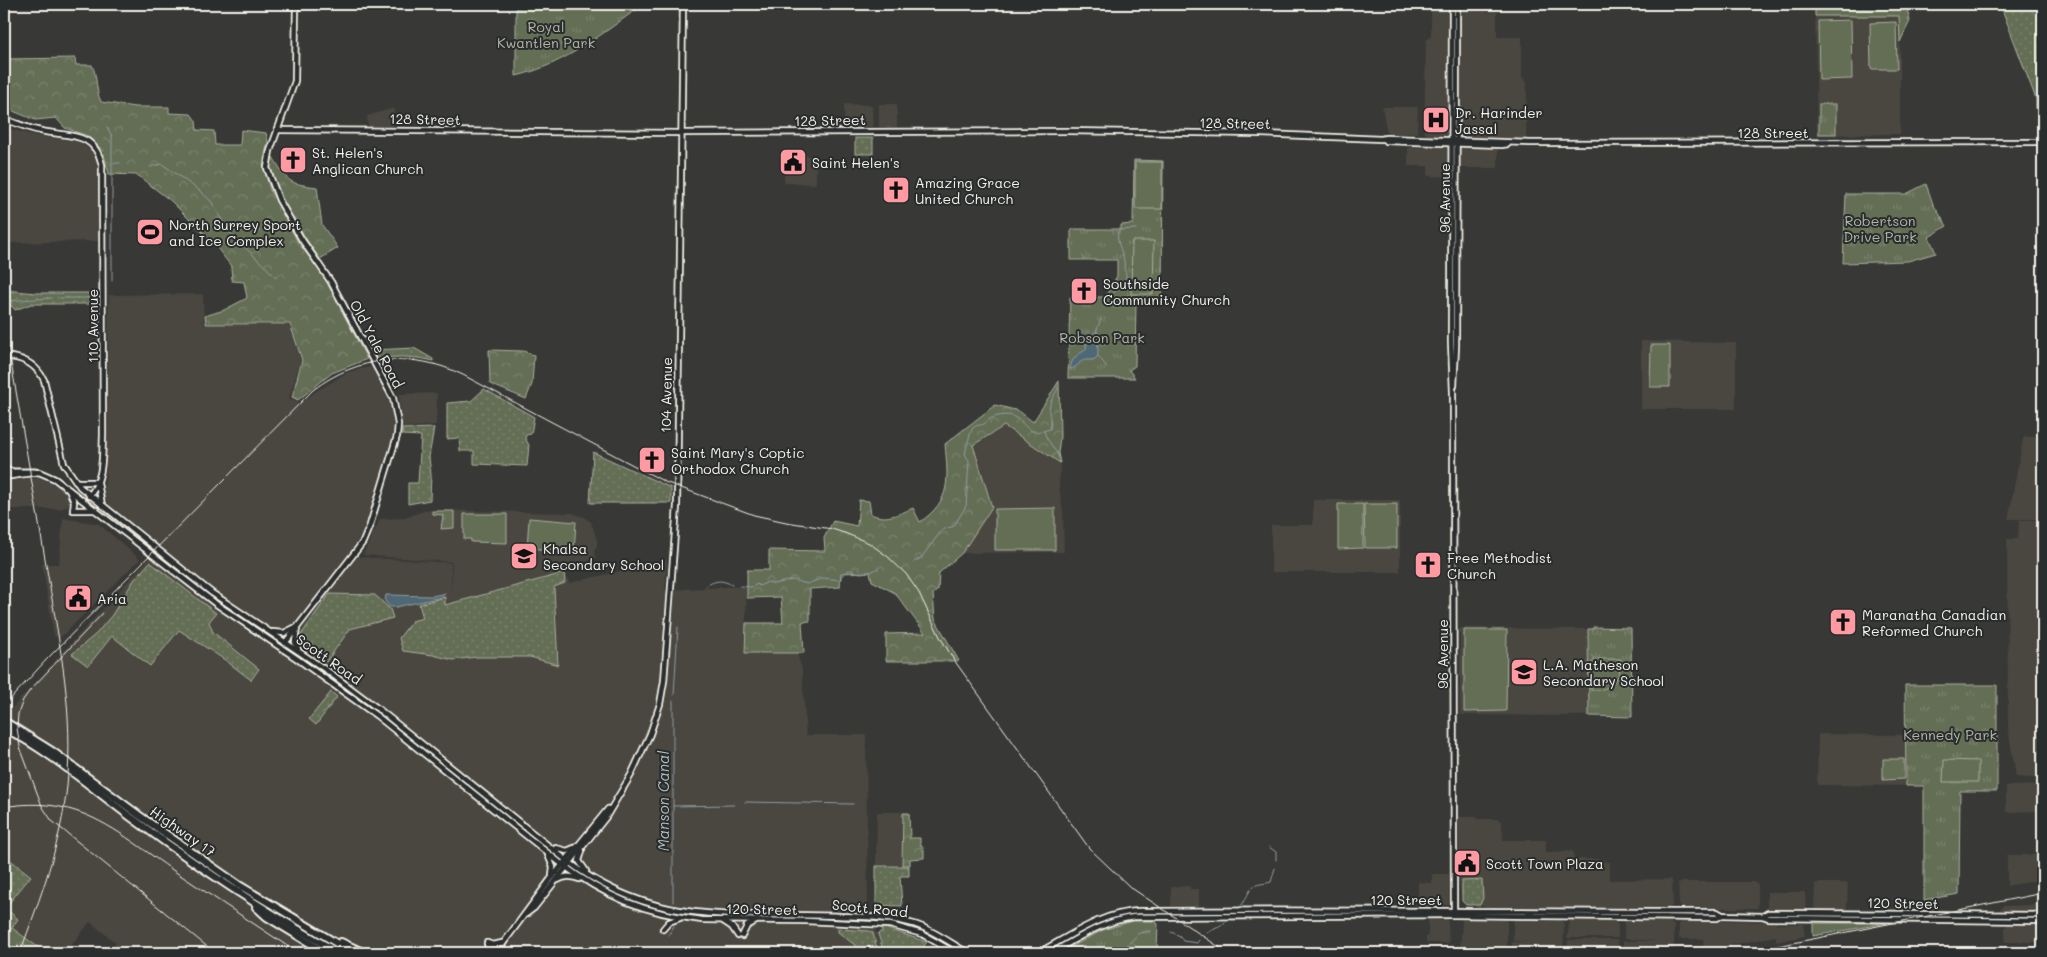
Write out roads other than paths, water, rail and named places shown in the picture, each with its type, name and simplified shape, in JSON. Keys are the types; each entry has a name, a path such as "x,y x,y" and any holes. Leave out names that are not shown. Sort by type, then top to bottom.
{"highway":[{"name":"Highway 17","path":"4,720 52,750 138,819"},
{"name":"Highway 17","path":"4,728 46,753 157,832 239,885 353,953"},
{"name":"Highway 17","path":"157,832 236,890 291,926 339,953"},
{"path":"236,890 267,917 326,953"},
{"path":"318,932 365,953"}],"main road":[{"name":"Old Yale Road","path":"281,648 359,548 366,536 396,439 398,424 393,398 383,377 331,282 302,240 271,184 267,168 267,160 295,81 296,4"},
{"name":"104 Avenue","path":"496,953 613,805 644,749 660,704 664,680 676,516 683,4"},
{"name":"96 Avenue","path":"1452,4 1451,56 1456,336 1456,375 1453,392"},
{"name":"96 Avenue","path":"1454,913 1453,392 1451,328 1457,4"},
{"path":"1451,56 1456,63"},
{"path":"1452,72 1456,81"},
{"name":"110 Avenue","path":"4,119 43,132 74,136 86,141 98,154 102,165 103,435 98,482 85,501"},
{"name":"128 Street","path":"278,130 682,133 1068,130 1261,134 1502,145 1509,143 2043,143"},
{"path":"1451,328 1456,336"},
{"name":"Scott Road","path":"11,357 29,363 44,380 64,464 76,482 90,496 212,593 286,642 381,711 549,845 586,882 632,905 663,914 682,917 702,917"},
{"path":"4,470 35,472"},
{"path":"4,477 35,472"},
{"name":"Scott Road","path":"35,472 49,475 216,604 377,716 544,850 634,899 702,917"},
{"path":"76,482 88,484 98,482 102,505"},
{"path":"68,489 74,502 73,510 96,510"},
{"path":"270,631 284,633 297,626"},
{"path":"297,626 295,642 301,653"},
{"path":"549,845 567,851 581,846 579,861 590,876"},
{"path":"544,850 553,867 553,881 574,877 586,882"},
{"path":"663,914 666,911 682,914 688,912"},
{"name":"120 Street","path":"1038,953 1091,923 1115,914 1138,911 1454,913"},
{"name":"120 Street","path":"1051,953 1109,922 1134,917 1717,912 1722,915 1763,916 1768,913 1947,920 2043,921"},
{"name":"Scott Road","path":"822,915 870,917 908,922 925,928 968,953"},
{"name":"120 Street","path":"702,917 822,915"},
{"path":"1947,920 1956,915"},
{"name":"120 Street","path":"1877,917 1956,915 2043,916"},
{"path":"663,929 669,922 682,917"},
{"name":"120 Street","path":"702,917 720,920 822,921"},
{"path":"720,920 732,927 740,936 747,926 756,921"},
{"name":"Scott Road","path":"822,921 872,923 914,930 955,953"},
{"path":"489,953 487,943 493,945 505,941"}],"water":[{"path":"1095,332 1098,332 1094,340 1095,343 1098,343 1097,357 1092,360 1084,360 1070,369 1073,360 1084,351 1087,347 1085,344 1088,344"},
{"path":"446,593 442,597 396,607 390,607 385,601 386,595 432,596"}],"waterway":[{"path":"107,127 112,136 112,281"},
{"path":"113,163 120,163"},
{"path":"150,167 162,164 200,191 211,201 228,231 276,277"},
{"path":"1127,280 1118,234 1119,230 1136,229"},
{"path":"1109,298 1125,280"},
{"path":"5,301 52,298"},
{"path":"60,298 95,298"},
{"path":"1096,332 1101,319"},
{"path":"1098,356 1107,367"},
{"path":"914,562 921,558 942,530 954,526 966,506 969,461 965,454 973,428 984,424 989,419 1007,415 1017,419 1031,431 1050,429 1049,408 1058,388"},
{"path":"1044,431 1058,455"},
{"path":"4,486 4,497"},
{"path":"740,586 751,587 768,582 773,584 793,580 807,584 823,578 841,580 841,576 849,570 860,573 871,572 878,568"},
{"path":"705,587 718,581 732,585"},
{"name":"Manson Canal","path":"674,695 678,627"},
{"name":"Manson Canal","path":"673,701 673,902"},
{"path":"745,802 853,804"},
{"path":"673,806 734,805"},
{"path":"1269,847 1276,852 1276,860"},
{"path":"1240,907 1254,886 1271,882 1275,868"},
{"path":"1206,933 1225,922"},
{"name":"Manson Canal","path":"669,935 674,926"},
{"path":"1120,953 1139,933 1151,931"},
{"path":"1171,932 1180,936 1183,941 1197,943 1199,940"},
{"path":"930,953 936,949 940,953"}],"tunnel":[{"path":"4,357 11,357"}],"railway":[{"path":"4,322 61,654 69,732 67,786 60,829 49,871 20,953"},
{"path":"4,706 48,658 313,390 348,370 367,364 386,360 425,362 463,375 665,482 754,515 832,529 869,543 887,556 906,574 919,593 940,637 954,660 1089,848 1130,887 1228,953"},
{"path":"103,613 31,689 23,700 18,714 17,728 20,747 42,806 52,821 215,953"},
{"path":"4,807 29,804 55,806 72,810 100,821 298,953"},
{"path":"1743,953 2043,893"}],"place":[{"name":"Dr. Harinder Jassal","path":"1436,120"},
{"name":"St. Helen's Anglican Church","path":"293,160"},
{"name":"Saint Helen's","path":"793,162"},
{"name":"Amazing Grace United Church","path":"896,190"},
{"name":"North Surrey Sport and Ice Complex","path":"150,232"},
{"name":"Southside Community Church","path":"1084,291"},
{"name":"Saint Mary's Coptic Orthodox Church","path":"652,460"},
{"name":"Khalsa Secondary School","path":"524,556"},
{"name":"Free Methodist Church","path":"1428,565"},
{"name":"Aria","path":"78,598"},
{"name":"Maranatha Canadian Reformed Church","path":"1843,622"},
{"name":"L.A. Matheson Secondary School","path":"1524,672"},
{"name":"Scott Town Plaza","path":"1467,863"}],"park label":[{"name":"Royal Kwantlen Park","path":"546,34"},
{"name":"Robertson Drive Park","path":"1880,228"},
{"name":"Robson Park","path":"1102,337"},
{"name":"Kennedy Park","path":"1950,734"}]}
